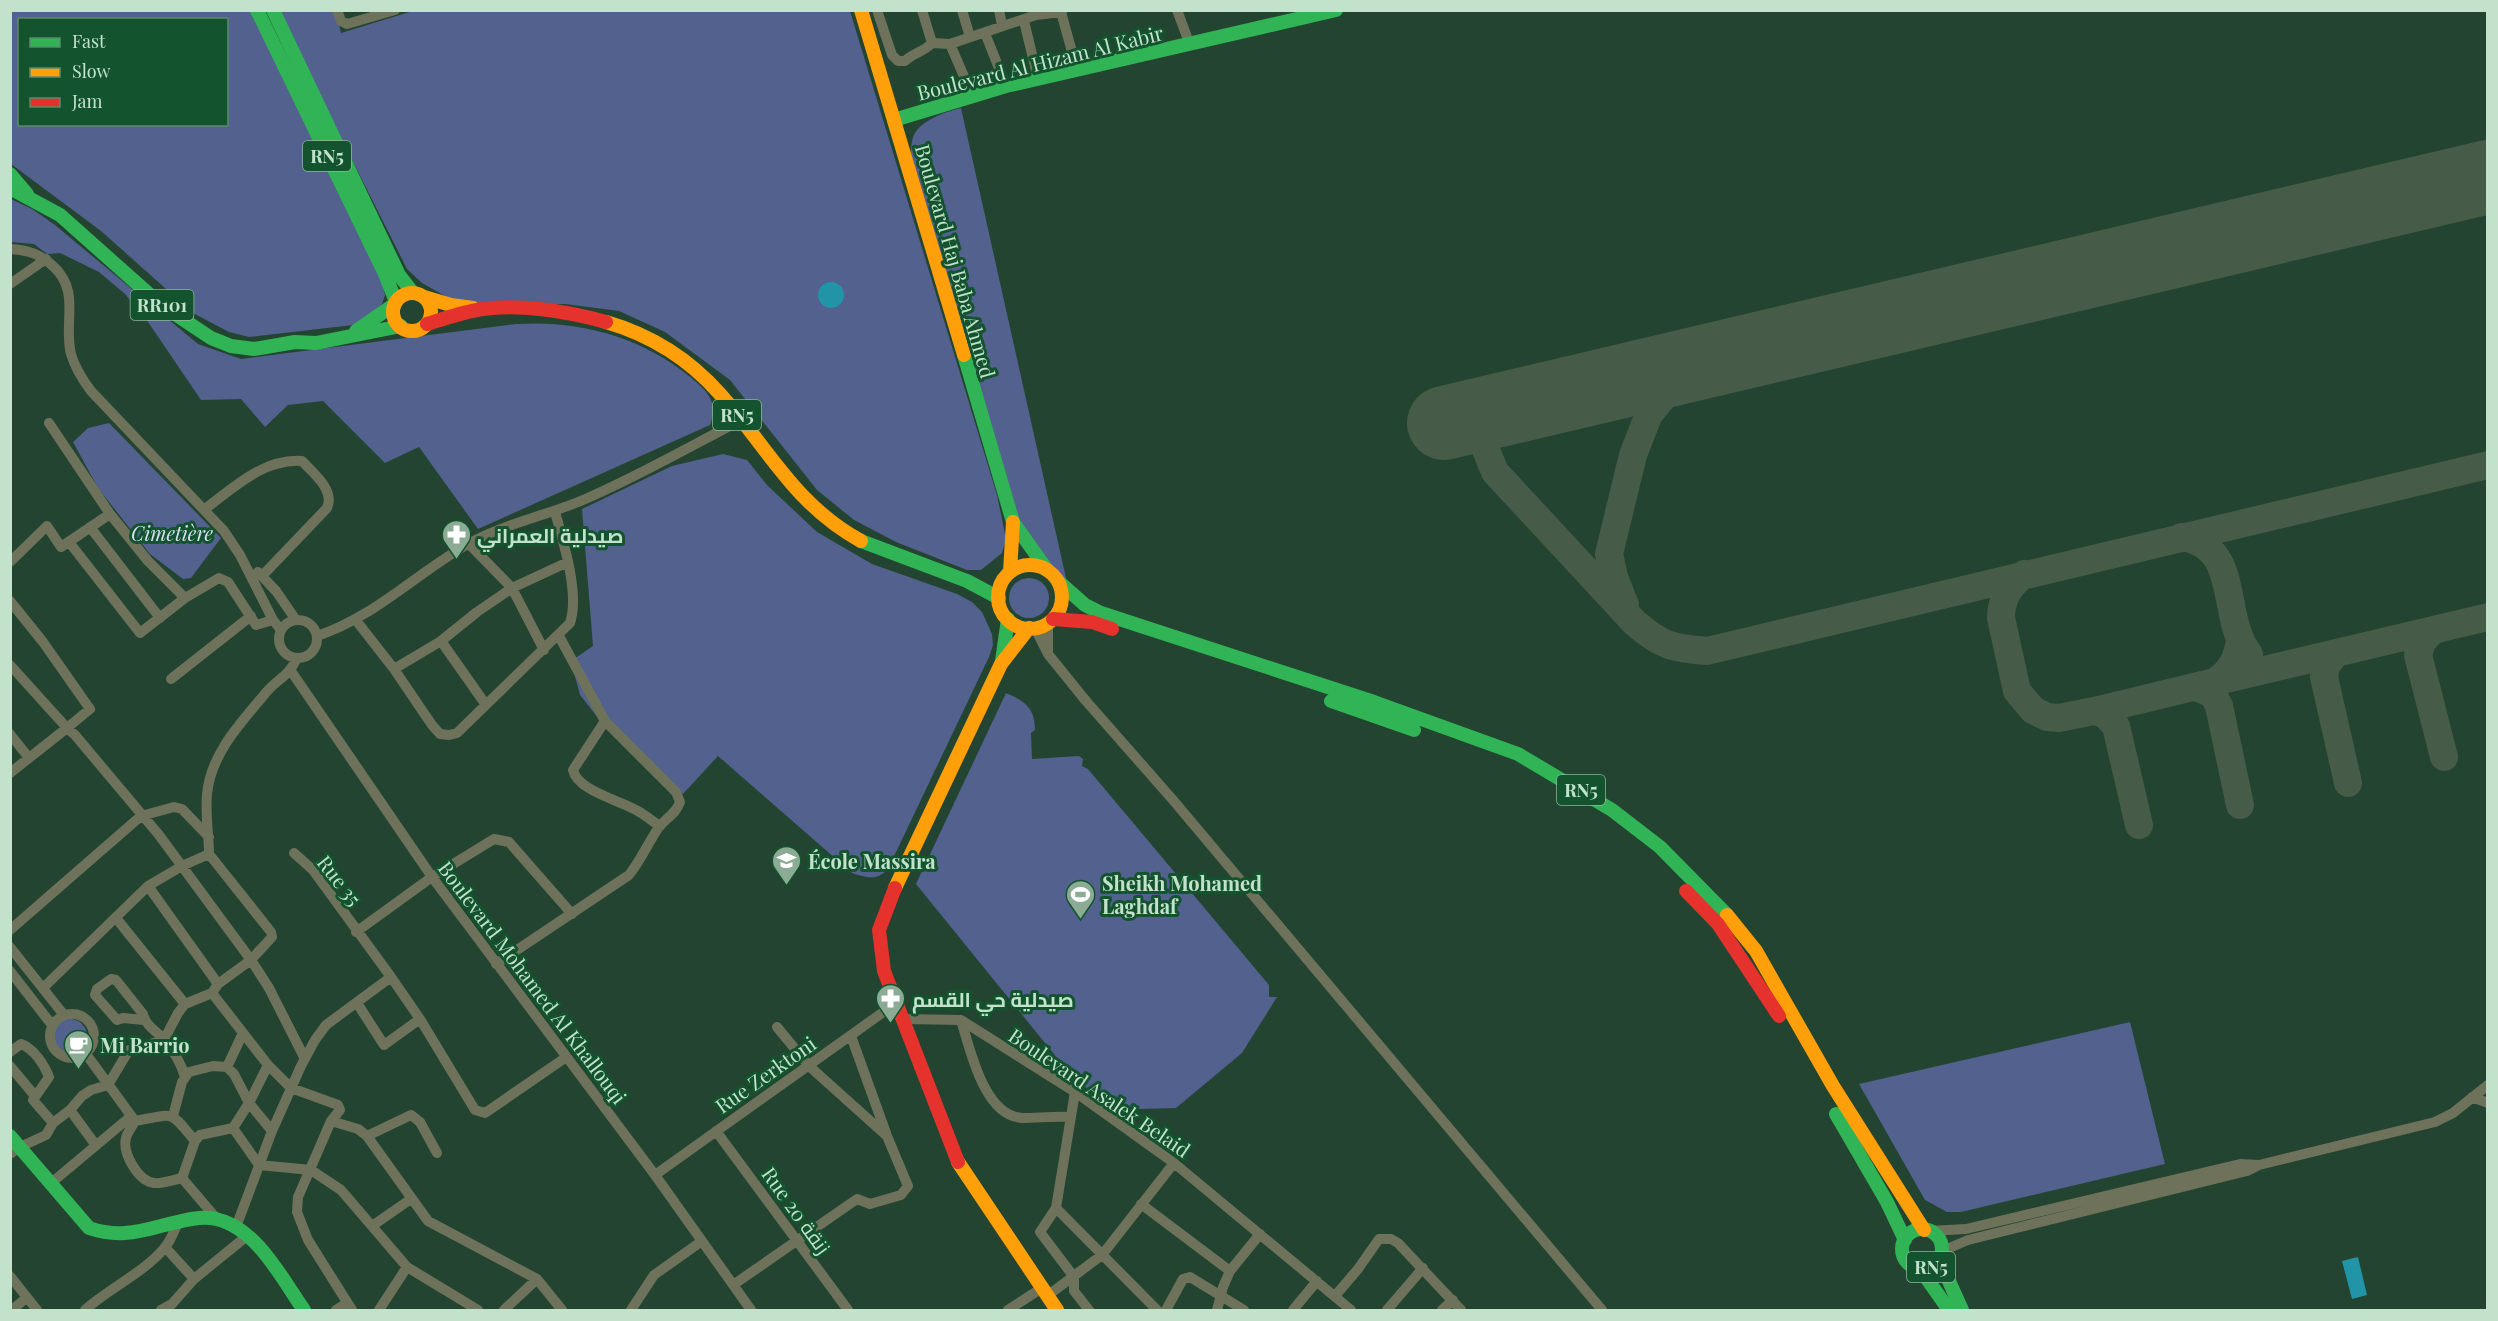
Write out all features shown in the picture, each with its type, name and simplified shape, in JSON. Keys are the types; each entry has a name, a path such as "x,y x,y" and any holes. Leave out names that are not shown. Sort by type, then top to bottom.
{"main road":[{"name":"RN5","path":"257,10 363,217 399,275 431,307 427,324"},
{"name":"RN5","path":"273,10 363,217 395,303 394,316 400,326 411,330 422,328 427,324 483,309"},
{"name":"Boulevard Haj Baba Ahmed","path":"861,10 1013,522"},
{"name":"Boulevard Al Hizam Al Kabir","path":"894,120 1006,86 1336,10"},
{"path":"10,174 30,197"},
{"name":"RR101","path":"10,188 60,215 160,304 211,338 231,346 254,349 342,339 400,326"},
{"path":"395,303 406,294 419,295"},
{"name":"RN5","path":"419,295 451,305 483,309 552,311 590,318 637,332 698,372 720,393 788,481 829,521 886,554 964,580 999,598"},
{"name":"RR101","path":"342,339 374,320 395,303"},
{"path":"1013,522 1047,570"},
{"path":"1013,522 1008,574 999,590 1001,609 1008,619 1001,663 901,870 879,930 880,951 884,971 955,1158 1058,1311"},
{"name":"RN5","path":"964,580 1008,574 1028,565 1047,570 1085,605 1101,613 1374,702 1518,754 1612,810 1659,847 1716,902 1756,951 1833,1086 1927,1231 1940,1241 1940,1255 1962,1311"},
{"path":"1001,663 1062,602 1059,582"},
{"name":"RN5","path":"1008,619 1014,624 1041,625 1092,622 1440,739 1521,769 1583,805 1640,848 1676,879 1718,924 1774,1008 1887,1202 1905,1240"},
{"path":"10,1136 15,1151 50,1184 89,1228 106,1235 127,1235 178,1222 216,1218 241,1231 277,1271 302,1309"},
{"name":"RN5","path":"1927,1231 1913,1232 1905,1240 1902,1250 1906,1261 1920,1269 1950,1311"},
{"name":"RN5","path":"1920,1269 1931,1267 1940,1255"}],"street":[{"path":"337,10 343,23 352,24 395,10"},
{"path":"877,10 892,54 898,61 905,61 912,54 927,49 932,43"},
{"path":"922,10 932,43"},
{"path":"962,10 970,37"},
{"path":"999,10 1002,25"},
{"path":"1177,10 1190,45"},
{"path":"932,43 950,44 986,33 1002,25 1024,21 1036,13 1062,11 1077,70"},
{"path":"1024,21 1038,79"},
{"path":"986,33 1006,86"},
{"path":"950,44 972,95"},
{"path":"10,249 30,251 46,260 64,278 70,293 70,353 77,372 91,391 224,531 240,555 273,620 281,630"},
{"path":"10,284 46,260"},
{"path":"317,636 333,631 356,619 469,544 506,527 555,512 594,495 741,420"},
{"path":"50,423 110,514 148,561 185,598"},
{"path":"205,509 248,477 287,460 302,461 328,491 330,500 327,508 261,576"},
{"path":"356,619 394,669 432,726 440,734 457,733 570,623 574,613 568,562 555,512"},
{"path":"10,562 47,526 61,547 110,514"},
{"path":"90,526 160,618"},
{"path":"69,542 140,633 185,598 213,580 224,579 256,626 273,620"},
{"path":"469,544 512,588 544,650"},
{"path":"240,555 261,576 296,620"},
{"path":"394,669 441,641 512,588 568,562"},
{"path":"10,601 43,642 90,709 10,773"},
{"path":"171,679 251,616"},
{"path":"296,620 306,621 313,627 317,636 315,647 308,655 297,658 284,651 279,637 287,623 296,620"},
{"path":"1041,625 1048,654 1602,1311"},
{"path":"496,964 629,875 640,861 660,826 677,811 680,802 676,792 605,721 559,636"},
{"path":"441,641 486,705"},
{"path":"15,1151 46,1135 53,1123 70,1110 82,1096 91,1090 108,1085 129,1050 164,1040 178,1013 186,1004 215,988 270,942 271,932 209,854 207,796 213,766 234,731 266,692 291,671 297,658"},
{"path":"10,665 84,744 141,816 159,835 251,960 269,988 304,1059"},
{"name":"Boulevard Mohamed Al Khallouqi","path":"291,671 432,877 565,1058 655,1175 751,1311"},
{"path":"605,721 573,770 574,777 586,787 639,811 660,826"},
{"path":"10,734 29,758"},
{"path":"10,930 141,816 174,807 182,809 209,837"},
{"path":"356,932 432,877 494,839 500,838 509,842 518,851 572,914"},
{"name":"Rue 35","path":"294,853 312,870 391,977 420,1019 475,1110 485,1113 565,1058"},
{"path":"43,988 148,886 182,866 209,854"},
{"path":"148,886 243,1033 268,1065 291,1088 338,1105 340,1110 331,1121 298,1197 297,1212 308,1240 349,1307 336,1311"},
{"path":"116,918 186,1004"},
{"path":"10,947 64,1015"},
{"path":"10,971 52,1025"},
{"path":"161,1311 172,1304 194,1278 241,1231 272,1131 304,1059 326,1025 391,977"},
{"path":"144,1020 123,1018 117,1020 95,995 97,989 111,979 116,980 143,1014 144,1020 181,1062 185,1077"},
{"path":"357,1003 384,1044 420,1019"},
{"name":"Rue Zerktoni","path":"655,1175 896,1003"},
{"path":"64,1015 78,1015 89,1022 93,1028 94,1042 86,1054 74,1059 55,1051 50,1038 52,1025 64,1015"},
{"path":"904,1019 961,1020 983,1087 1002,1109 1022,1118 1070,1117"},
{"name":"Boulevard Asalek Belaid","path":"961,1020 1074,1092 1174,1162 1348,1307"},
{"path":"777,1028 809,1066 887,1136"},
{"path":"227,1067 243,1033"},
{"path":"733,1285 857,1199 870,1204 901,1195 908,1186 887,1136 851,1036"},
{"path":"10,1052 21,1044 29,1048 46,1070 49,1077 33,1100 53,1123"},
{"path":"86,1054 132,1119"},
{"path":"182,1178 195,1141 200,1135 233,1128 249,1103 268,1065"},
{"path":"10,1066 35,1096"},
{"path":"173,1116 185,1077 189,1072 213,1066 227,1067 234,1074 249,1103 272,1131"},
{"path":"1940,1255 1968,1240 2240,1164 2259,1165 2434,1122 2453,1113 2487,1085"},
{"path":"1074,1092 1056,1208 1041,1228 1041,1236 1074,1277 1074,1291 1089,1311"},
{"path":"2472,1097 2487,1103"},
{"path":"70,1110 95,1144"},
{"path":"367,1136 411,1115 420,1122 437,1153"},
{"path":"50,1184 95,1144 132,1119 173,1116"},
{"path":"173,1116 195,1141"},
{"path":"132,1119 125,1147 142,1178 156,1184 182,1178"},
{"path":"331,1121 358,1129 367,1136 428,1221 537,1279 562,1311"},
{"path":"233,1128 260,1165 311,1170 341,1190 407,1267 478,1311"},
{"name":"Rue 20 زنقة","path":"716,1131 848,1311"},
{"path":"1008,1311 1074,1277 1102,1254 1174,1162"},
{"path":"182,1178 216,1218"},
{"path":"1927,1231 1966,1229 2141,1193"},
{"path":"372,1226 411,1199"},
{"path":"1141,1204 1230,1271"},
{"path":"1056,1208 1157,1311"},
{"path":"85,1311 138,1271 165,1247 178,1222"},
{"path":"1217,1311 1230,1271 1260,1234"},
{"path":"1335,1296 1379,1239 1391,1239 1398,1243 1461,1311"},
{"path":"631,1311 654,1275 702,1241"},
{"path":"165,1247 194,1278"},
{"path":"379,1311 407,1267"},
{"path":"1387,1311 1422,1268"},
{"path":"10,1276 37,1311"},
{"path":"1166,1311 1186,1277 1190,1277 1244,1311"},
{"path":"504,1311 537,1279"},
{"path":"1293,1311 1317,1281"},
{"path":"12,1311 26,1298"},
{"path":"1442,1311 1453,1300"}],"green space":[{"path":"416,10 850,11 997,495 1006,539 1002,553 981,570 967,570 896,542 854,520 817,490 730,380 665,332 619,311 565,304 469,304 447,297 422,283 407,269 277,11 336,11 341,33"},
{"path":"10,11 252,11 381,278 385,295 382,304 362,324 249,337 229,332 193,313 101,231 11,164"},
{"path":"961,108 1068,587 1042,556 1014,510 910,157 913,137 921,126 941,114"},
{"path":"11,199 32,209 55,225 198,344 241,359 516,324 539,323 585,328 650,350 695,381 710,397 713,409 710,425 478,529 419,447 385,463 323,401 288,405 265,427 241,399 201,400 146,319 125,294 99,272 60,253 47,254 34,244 11,242"},
{"name":"Cimetière","path":"109,423 221,538 191,578 183,579 150,554 98,488 73,442 88,428"},
{"path":"723,454 747,460 767,485 817,532 872,564 957,594 972,602 982,612 992,634 993,645 989,657 888,869 876,877 852,873 718,756 683,794 606,728 580,695 571,661 593,646 582,509 672,466"},
{"path":"1029,578 1043,584 1049,598 1043,612 1029,618 1015,612 1009,598 1015,584"},
{"name":"Sheikh Mohamed Laghdaf","path":"1006,693 1024,702 1033,716 1035,730 1031,733 1032,759 1079,756 1083,759 1082,766 1088,769 1269,985 1269,997 1277,997 1242,1053 1176,1108 1139,1109 1130,1118 1075,1080 916,884"},
{"path":"70,1019 82,1024 87,1036 82,1048 70,1053 58,1048 53,1036 58,1024"},
{"path":"2130,1022 2165,1164 1961,1212 1947,1212 1925,1200 1859,1084"}],"shaded area":[{"path":"831,282 840,286 844,295 840,304 831,308 822,304 818,295 822,286"},
{"path":"2358,1257 2367,1295 2352,1299 2342,1261"}],"taxiway":[{"path":"1625,605 1614,577 1609,554 1633,455 1649,414 1670,389 1685,373 1720,358"},
{"path":"1472,416 1495,472 1635,623 1660,641 1685,649 1707,651 2488,465"},
{"path":"2181,537 2200,543 2214,554 2222,568 2240,639 2249,654"},
{"path":"2024,574 2007,593 2002,605 2001,618 2017,691 2033,710 2047,717 2059,718 2094,711 2214,682 2233,664 2240,639"},
{"path":"2214,682 2488,617"},
{"path":"2431,632 2422,642 2418,655 2444,757"},
{"path":"2335,654 2326,666 2324,677 2348,783"},
{"path":"2196,687 2213,694 2219,706 2240,805"},
{"path":"2094,711 2105,714 2116,726 2139,825"}],"runway":[{"path":"1444,423 2488,177"}],"traffic: fast":[{"path":"257,10 385,274 396,302"},
{"path":"273,10 399,275 413,293"},
{"path":"894,120 1006,86 1336,10"},
{"path":"10,174 27,194"},
{"path":"10,188 60,215 160,304 211,338 231,346 254,349 295,342 316,343 401,326"},
{"path":"356,331 395,304"},
{"path":"964,355 1013,522 1047,570"},
{"path":"861,541 967,581 999,598"},
{"path":"1059,582 1085,605 1101,613 1374,702 1518,754 1612,810 1660,847 1727,915"},
{"path":"1002,661 1008,619"},
{"path":"1331,701 1414,730"},
{"path":"1836,1114 1887,1202 1905,1240"},
{"path":"10,1136 89,1228 125,1233 203,1218 231,1224 244,1233 267,1256 304,1310"},
{"path":"1922,1229 1936,1235 1942,1249 1936,1263 1922,1269 1908,1263 1902,1249 1908,1235 1922,1229"},
{"path":"1939,1259 1962,1310"},
{"path":"1920,1269 1949,1310"}],"traffic: slow":[{"path":"861,10 964,355"},
{"path":"412,293 425,299 431,312 425,325 412,331 399,325 393,312 399,299 412,293"},
{"path":"424,297 451,305 473,308"},
{"path":"606,322 639,334 669,350 696,370 720,394 800,493 838,526 861,541"},
{"path":"1010,572 1013,522"},
{"path":"1030,565 1048,571 1056,579 1062,597 1056,615 1048,623 1030,629 1012,623 1004,615 998,597 1004,579 1012,571 1030,565"},
{"path":"895,888 1001,664 1029,628"},
{"path":"1727,915 1756,951 1833,1086 1924,1230"},
{"path":"958,1162 1057,1310"}],"traffic: jam":[{"path":"427,324 471,311 509,307 575,314 606,322"},
{"path":"1053,619 1092,622 1112,629"},
{"path":"895,888 879,930 884,971 958,1162"},
{"path":"1686,891 1718,924 1779,1016"}],"place":[{"name":"صيدلية العمراني","path":"456,560"},
{"name":"École Massira","path":"787,886"},
{"name":"Sheikh Mohamed Laghdaf","path":"1081,920"},
{"name":"صيدلية حي القسم","path":"891,1024"},
{"name":"Mi Barrio","path":"79,1070"}]}
